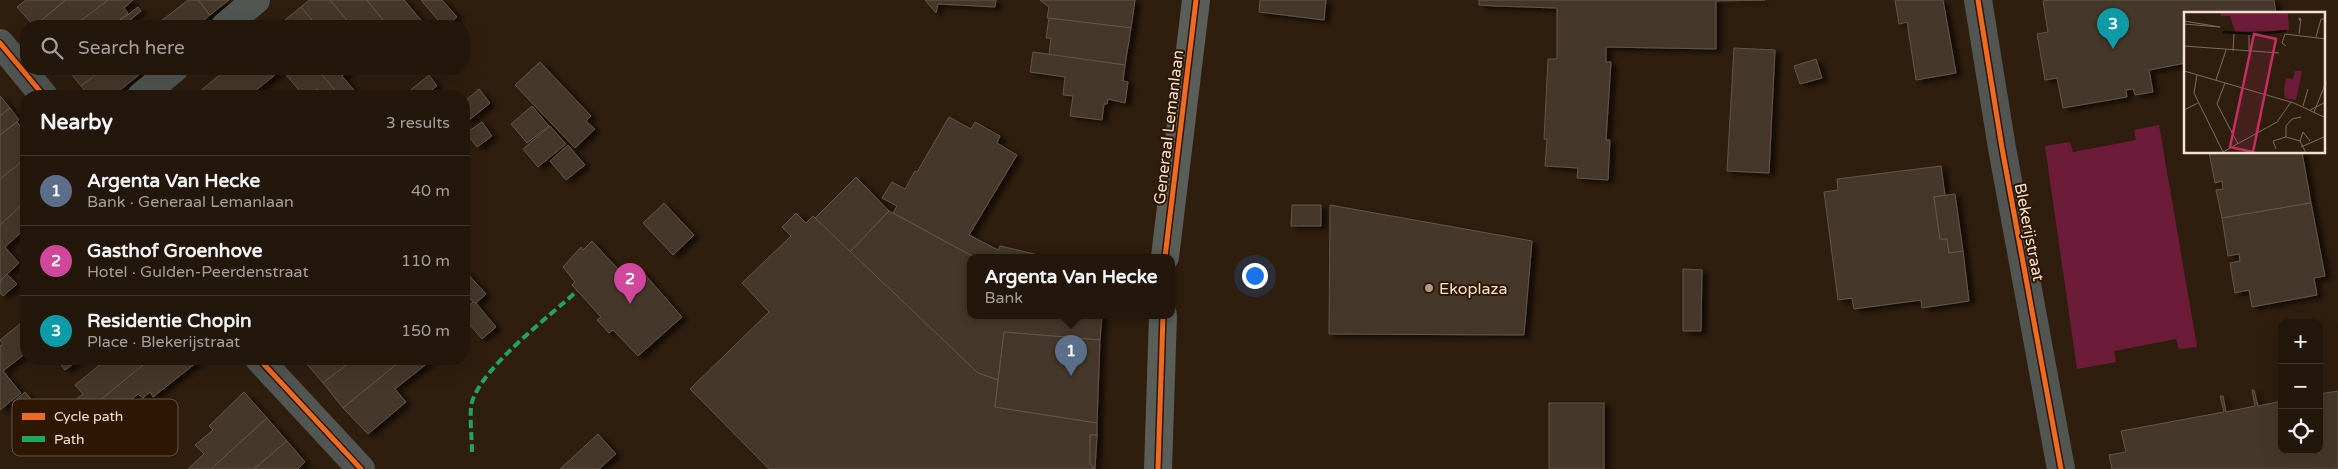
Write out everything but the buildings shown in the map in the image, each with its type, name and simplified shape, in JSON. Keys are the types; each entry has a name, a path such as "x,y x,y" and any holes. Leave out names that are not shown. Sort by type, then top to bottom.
{"main road":[{"name":"Generaal Lemanlaan","path":"1165,254 1196,0"},
{"path":"1158,469 1163,319"}],"street":[{"path":"232,20 256,0"},
{"name":"Blekerijstraat","path":"1978,0 2002,148 2061,469"},
{"path":"0,43 20,67"},
{"path":"27,75 39,90"},
{"path":"148,90 167,75"},
{"path":"264,365 361,469"}],"shaded area":[{"path":"2159,125 2197,347 2179,349 2176,339 2114,351 2116,362 2077,369 2045,146 2070,142 2073,152 2136,140 2134,130"}],"marked path":[{"path":"472,452 471,407 479,388 489,373 518,343 577,291"}],"cycle path":[{"path":"1165,254 1196,0"},
{"path":"1978,0 2002,148 2061,469"},
{"path":"0,43 20,67"},
{"path":"27,75 39,90"},
{"path":"1158,469 1163,319"},
{"path":"265,365 361,469"}],"place":[{"name":"Residentie Chopin","path":"2113,49"},
{"name":"Ekoplaza","path":"1429,288"},
{"name":"Gasthof Groenhove","path":"630,304"},
{"name":"Argenta Van Hecke","path":"1071,376"}]}
